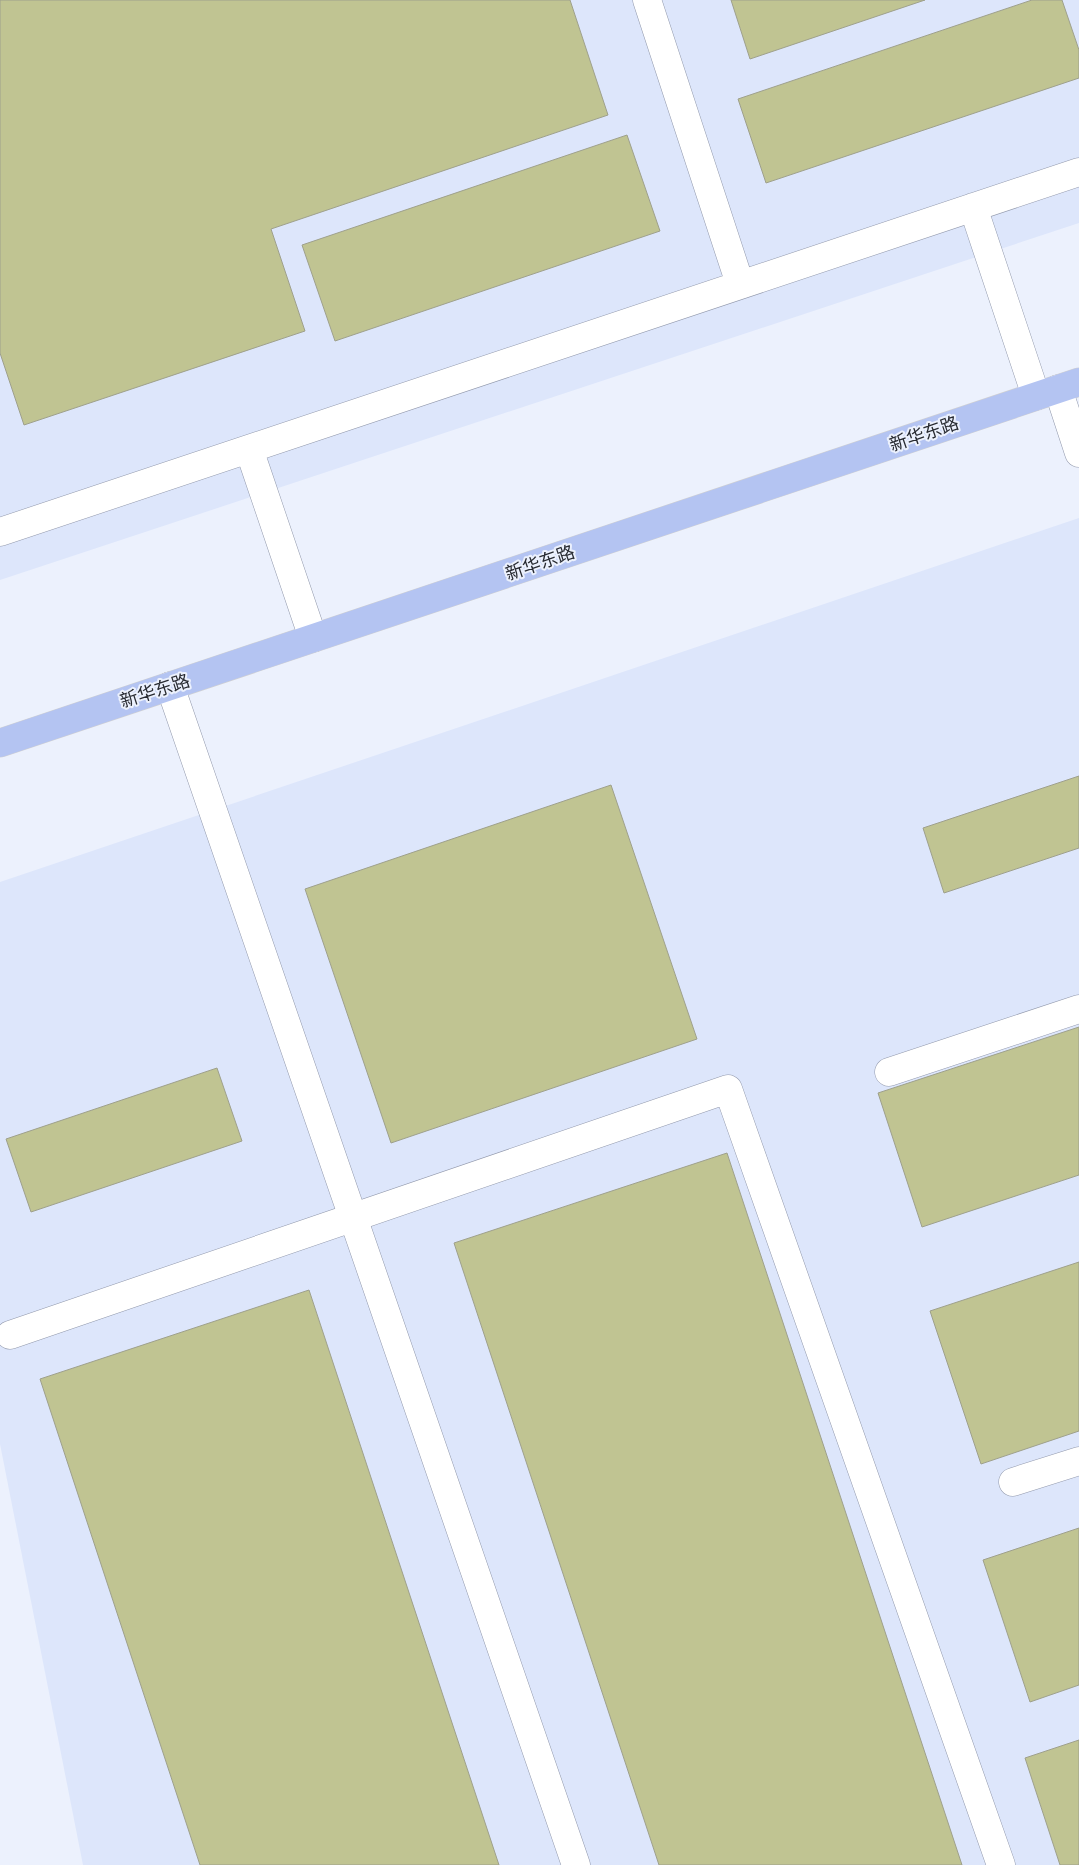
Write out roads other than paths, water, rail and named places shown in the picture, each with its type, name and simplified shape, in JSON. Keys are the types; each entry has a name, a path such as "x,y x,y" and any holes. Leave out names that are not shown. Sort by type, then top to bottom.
{"main road":[{"name":"新华东路","path":"0,743 1058,389"}],"lane":[{"path":"647,0 740,284"},
{"path":"0,532 1079,172"},
{"path":"973,207 1058,389 1079,453"},
{"path":"250,448 314,638"},
{"path":"170,686 576,1865"},
{"path":"889,1072 1079,1009"},
{"path":"10,1335 728,1089 1001,1865"},
{"path":"1013,1482 1079,1461"}]}
